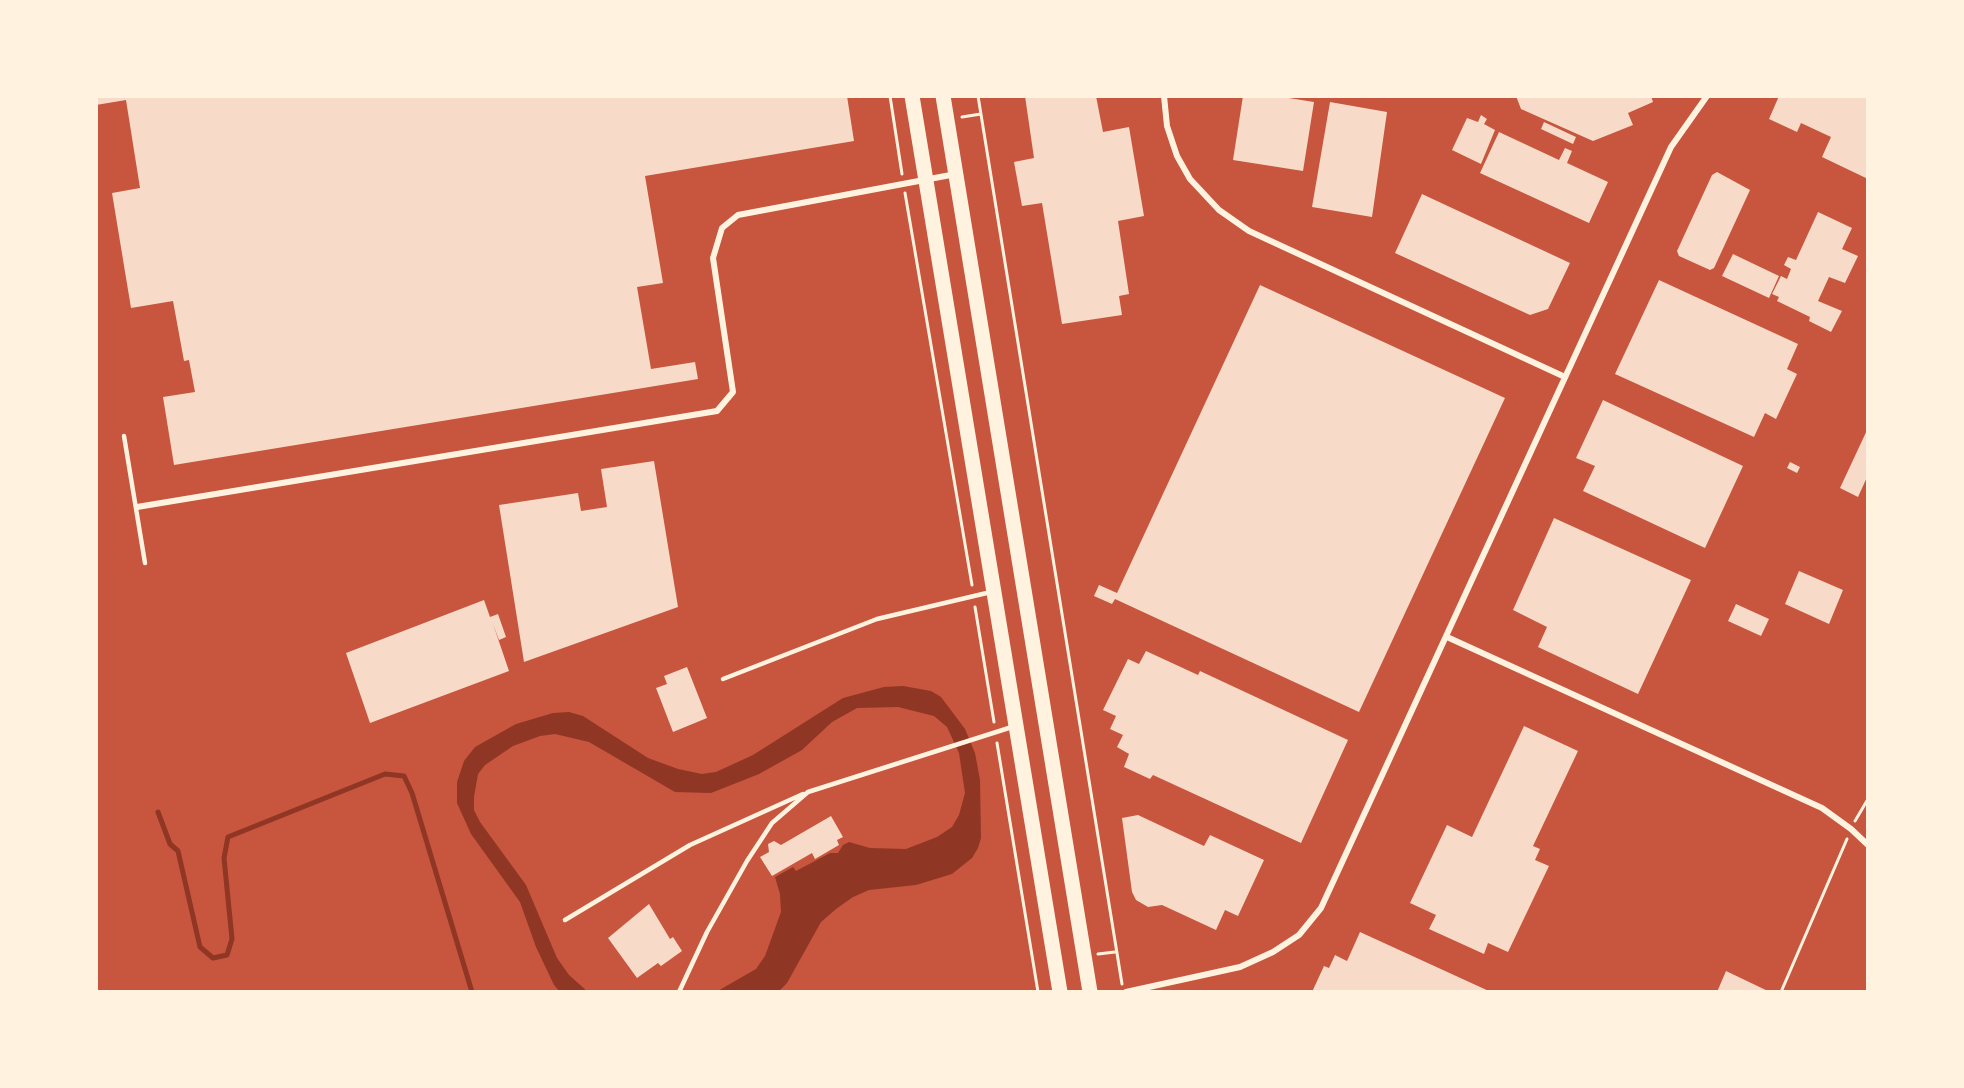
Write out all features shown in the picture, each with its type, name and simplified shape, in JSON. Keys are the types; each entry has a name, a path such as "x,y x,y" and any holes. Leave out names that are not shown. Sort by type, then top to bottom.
{"main road":[{"path":"912,96 1060,992"},
{"path":"943,96 1090,992"}],"street":[{"path":"1164,96 1167,126 1177,156 1190,179 1219,210 1249,231 1565,377"},
{"path":"1125,992 1240,967 1273,952 1299,935 1321,908 1671,147 1707,96"},
{"path":"137,507 717,411 733,392 713,258 722,228 738,215 956,174"},
{"path":"1447,637 1821,808 1851,828 1868,845"}],"lane":[{"path":"124,436 145,563"},
{"path":"723,679 877,619 993,592"},
{"path":"565,920 690,844 808,792 995,731 1015,727"},
{"path":"679,992 707,932 747,861 772,823 808,792"}],"path":[{"path":"890,96 1038,992"},
{"path":"978,96 1115,952 1125,992"},
{"path":"1780,992 1851,828 1868,799"},
{"path":"1100,954 1115,952"}],"shaded area":[{"path":"903,686 931,691 941,697 965,729 975,753 980,780 981,838 978,848 972,858 952,874 916,885 869,890 853,897 836,909 821,922 787,983 778,992 716,992 756,969 765,956 781,912 780,894 775,877 793,867 796,871 830,853 838,853 843,845 849,842 870,848 906,849 937,837 952,827 959,815 965,793 959,753 947,727 934,716 898,707 857,708 832,722 802,750 759,774 711,793 675,792 589,742 555,734 540,736 513,746 485,765 478,774 474,810 480,822 526,885 557,958 569,975 588,992 560,992 554,985 536,947 520,902 471,834 457,803 457,782 464,761 475,747 516,724 553,713 569,712 583,716 648,758 678,769 702,774 716,772 753,755 843,698 884,687"}],"building":[{"path":"96,96 847,96 854,141 645,176 663,283 637,287 651,369 695,362 698,379 174,465 163,397 195,392 189,360 184,361 173,301 131,308 112,193 140,188 126,100 96,105"},
{"path":"1025,96 1096,96 1103,132 1129,127 1144,216 1118,221 1129,294 1119,296 1122,315 1062,324 1042,203 1022,206 1014,162 1034,158"},
{"path":"1243,96 1276,96 1314,102 1303,171 1233,160"},
{"path":"1516,96 1651,96 1653,102 1628,113 1633,125 1593,141 1521,109"},
{"path":"1779,96 1868,96 1868,179 1822,157 1831,137 1801,123 1797,132 1769,119"},
{"path":"1330,102 1387,112 1372,217 1312,207"},
{"path":"1481,115 1487,119 1484,124 1495,130 1481,164 1452,150 1467,118 1478,122"},
{"path":"1544,122 1576,137 1573,144 1541,129"},
{"path":"1499,132 1559,160 1565,148 1572,151 1567,163 1608,182 1589,223 1480,173"},
{"path":"1717,172 1750,190 1714,268 1710,270 1679,256 1677,251 1712,175"},
{"path":"1422,194 1570,263 1548,309 1530,315 1395,253"},
{"path":"1818,212 1852,228 1842,249 1858,256 1845,283 1829,277 1818,301 1842,311 1831,332 1809,321 1810,317 1777,301 1779,297 1772,294 1781,276 1787,279 1791,269 1784,265 1788,257 1796,260"},
{"path":"1733,254 1779,276 1769,298 1722,276"},
{"path":"1659,280 1798,344 1787,369 1797,374 1776,419 1765,413 1754,437 1615,374"},
{"path":"1260,285 1505,398 1359,712 1115,599 1112,604 1094,596 1099,585 1117,593"},
{"path":"1603,400 1743,466 1705,548 1583,491 1595,466 1576,458"},
{"path":"1868,428 1868,475 1858,497 1840,488"},
{"path":"654,461 678,607 524,662 499,505 578,493 581,511 607,507 601,469"},
{"path":"1790,462 1800,467 1797,473 1787,468"},
{"path":"1554,518 1691,580 1638,694 1538,647 1547,627 1513,610"},
{"path":"1799,571 1843,590 1829,624 1785,604"},
{"path":"484,600 490,617 498,614 506,637 499,640 493,624 509,671 370,723 346,653"},
{"path":"1736,604 1769,619 1761,636 1728,621"},
{"path":"1146,651 1198,675 1200,671 1348,740 1301,843 1153,775 1150,779 1124,767 1129,754 1117,747 1123,735 1110,729 1116,716 1103,710 1128,659 1139,664"},
{"path":"687,667 707,718 673,732 656,688 667,684 664,676"},
{"path":"1524,726 1578,751 1533,846 1540,849 1535,860 1549,866 1508,952 1488,943 1484,954 1429,929 1436,915 1410,903 1447,825 1472,837"},
{"path":"1138,815 1204,846 1210,835 1264,860 1238,916 1225,910 1216,930 1162,905 1148,907 1136,900 1132,892 1122,818"},
{"path":"831,816 843,837 837,840 839,845 815,859 812,853 772,876 760,857 769,852 768,844 774,841 781,845"},
{"path":"649,904 670,939 673,937 682,951 661,966 658,963 637,978 608,938"},
{"path":"1360,932 1491,992 1312,992 1324,966 1329,968 1335,955 1347,961"},
{"path":"1726,971 1770,992 1717,992"}],"waterway":[{"path":"158,812 170,844 178,851 200,947 213,958 227,955 232,939 224,858 228,837 385,774 404,776 412,793 472,992"}]}
